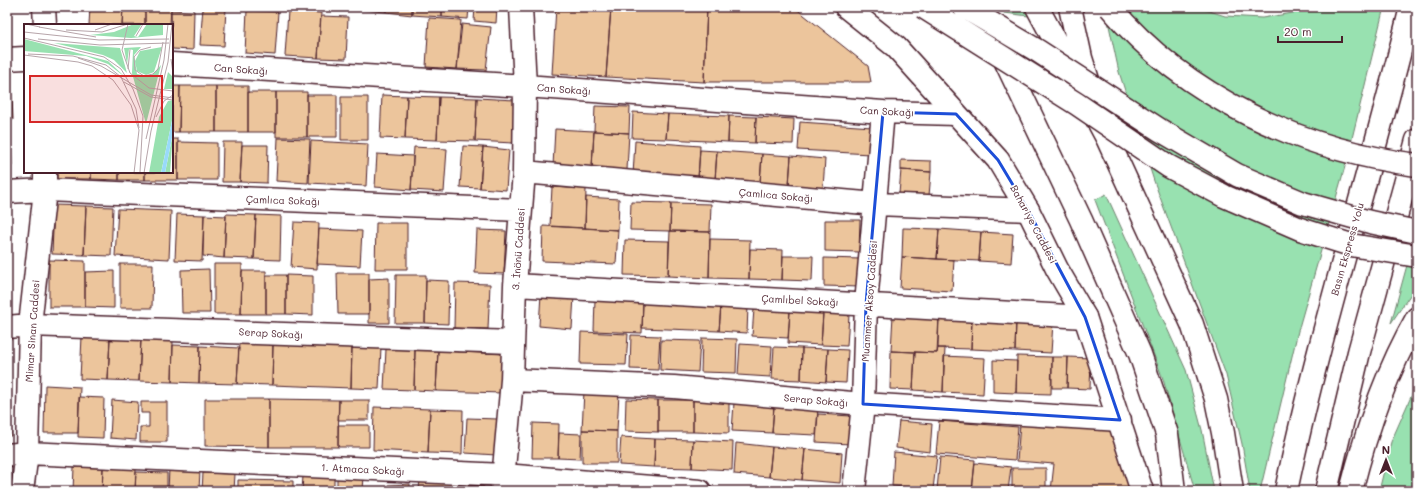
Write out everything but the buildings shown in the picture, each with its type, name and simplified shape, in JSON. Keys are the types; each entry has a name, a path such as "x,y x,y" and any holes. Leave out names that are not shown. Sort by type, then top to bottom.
{"main road":[{"path":"44,7 45,24"},
{"name":"3. İnönü Caddesi","path":"503,483 512,380 515,285 524,172 525,86 521,7"},
{"name":"Bahariye Caddesi","path":"846,7 896,47 998,160 1028,210 1057,269 1085,317 1142,491"},
{"path":"923,7 1070,100 1168,166 1224,196 1300,229 1351,245 1417,256"},
{"path":"964,7 1038,51 1160,130 1237,175 1303,203 1370,222 1417,232"},
{"path":"978,7 1035,121 1140,354 1167,434 1174,491"},
{"path":"1037,7 1107,138 1178,291 1204,357 1223,433 1232,491"},
{"path":"1070,7 1081,58 1107,138"},
{"path":"1110,7 1154,52 1184,75 1245,114 1286,132 1324,146 1364,156 1417,165"},
{"name":"Basın Ekspress Yolu","path":"1286,491 1306,396 1387,107 1411,7"},
{"path":"7,59 24,58"},
{"name":"Can Sokağı","path":"173,64 525,86 883,112 956,114"},
{"name":"Muammer Aksoy Caddesi","path":"854,491 863,404 866,304 883,112"},
{"path":"1326,491 1359,352 1417,140"},
{"name":"Çamlıca Sokağı","path":"524,172 876,204 1028,210"},
{"name":"Çamlıca Sokağı","path":"7,192 45,181 520,210"},
{"name":"Mimar Sinan Caddesi","path":"22,491 17,454 45,181"},
{"name":"Çamlıbel Sokağı","path":"515,285 1085,317"},
{"path":"1351,491 1370,424 1389,374 1417,318"},
{"name":"Serap Sokağı","path":"7,327 30,325 512,342"},
{"name":"Serap Sokağı","path":"512,380 674,387 863,404 1120,420"},
{"name":"1. Atmaca Sokağı","path":"17,454 503,483 700,491"}],"highlighted area":[{"path":"883,112 956,114 998,160 1028,210 1085,317 1120,420 863,404 866,304"}],"green space":[{"path":"999,7 1022,7 1029,16 1004,13"},
{"path":"1105,7 1197,7 1225,16 1262,18 1293,13 1309,7 1384,7 1346,163 1298,331 1260,491 1250,491 1242,444 1226,375 1154,181 1119,72"},
{"path":"1106,194 1186,370 1202,430 1214,491 1195,491 1163,379 1095,200"},
{"path":"1417,229 1417,285 1391,323"},
{"path":"1417,383 1417,491 1379,491 1391,442"}]}
